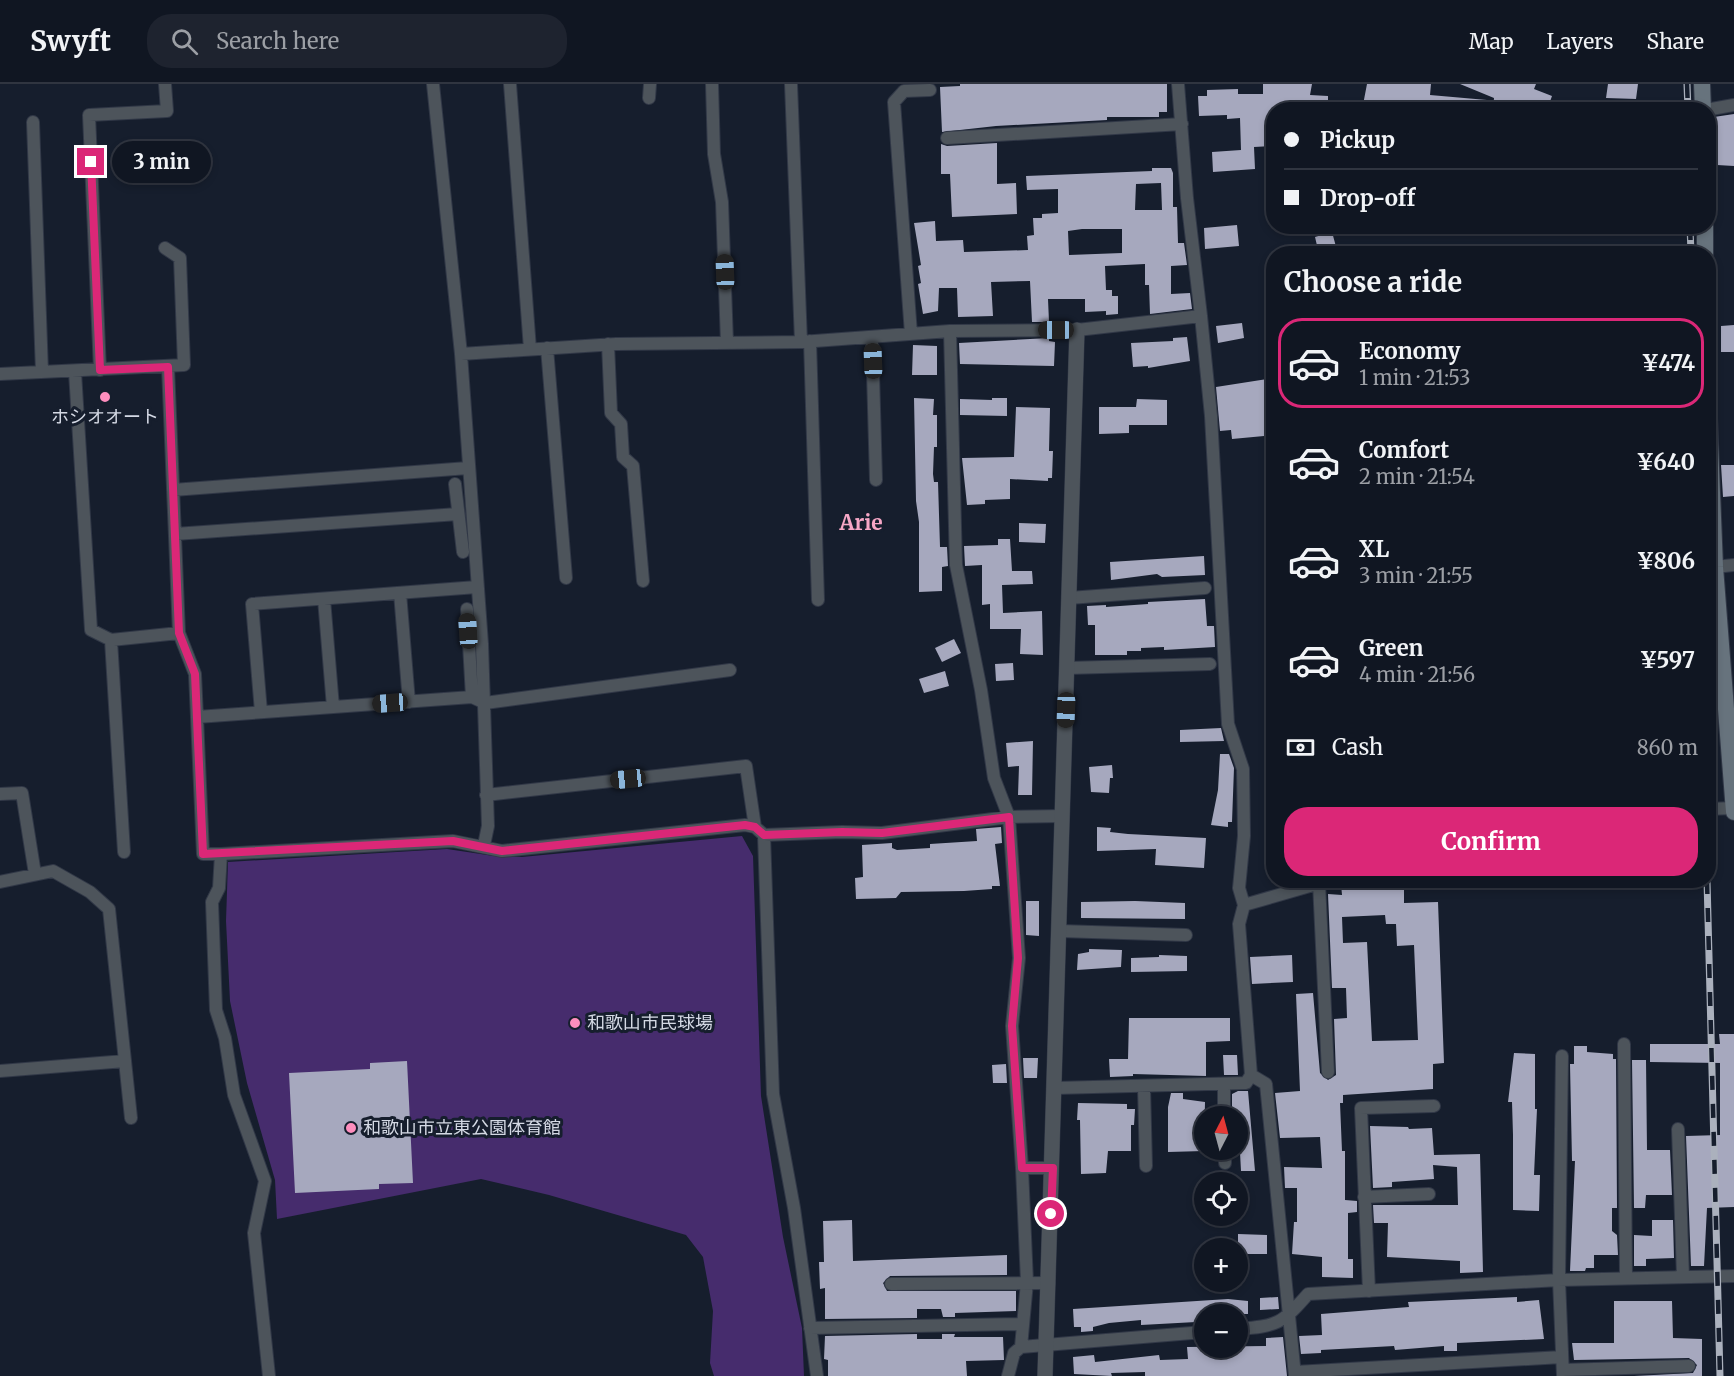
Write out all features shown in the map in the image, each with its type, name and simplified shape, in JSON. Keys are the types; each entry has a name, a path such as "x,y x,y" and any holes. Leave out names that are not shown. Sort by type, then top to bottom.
{"main road":[{"path":"1702,84 1703,102"},
{"path":"1716,668 1733,803"}],"street":[{"path":"100,370 89,115 167,111 165,84"},
{"path":"433,84 461,354 485,702 488,826 484,845"},
{"path":"510,84 530,349"},
{"path":"649,98 650,84"},
{"path":"712,84 714,154 722,202 727,343"},
{"path":"791,84 818,600"},
{"path":"1055,1088 1144,1088 1246,1083 1251,1074 1239,924 1244,905 1239,888 1244,837 1243,769 1228,724 1211,416 1178,84"},
{"path":"911,334 894,102 904,91 930,90"},
{"path":"1716,108 1734,105"},
{"path":"33,122 42,372"},
{"path":"946,138 1182,124"},
{"path":"0,374 184,365 180,258 165,248"},
{"path":"461,354 608,344 805,342 950,331 1077,330 1201,316"},
{"path":"1045,1376 1077,330"},
{"path":"950,331 956,565 981,690 994,778 1009,817 1018,958 1012,1026 1027,1282 1021,1347"},
{"path":"872,337 876,480"},
{"path":"608,344 611,413 621,424 623,457 633,466 643,580"},
{"path":"547,348 566,578"},
{"path":"168,367 179,633 195,674 203,854 453,841 484,845 502,851 745,825 759,831 882,833 1009,817 1063,816"},
{"path":"75,372 91,630 111,640 179,633"},
{"path":"173,490 468,468"},
{"path":"455,484 463,552"},
{"path":"175,534 458,514"},
{"path":"1716,567 1734,565"},
{"path":"261,712 252,604 477,586"},
{"path":"1070,598 1205,588"},
{"path":"400,593 409,702"},
{"path":"324,599 333,707"},
{"path":"467,609 472,697"},
{"path":"111,640 124,852"},
{"path":"1067,668 1210,664"},
{"path":"197,717 472,697 485,702 730,670"},
{"path":"486,795 746,766 759,831 773,1094 794,1208 817,1376"},
{"path":"0,794 22,793 35,874"},
{"path":"1716,807 1733,803"},
{"path":"220,854 219,888 212,902 216,1010 225,1038 234,1095 265,1181 254,1233 269,1376"},
{"path":"0,882 53,871 90,892 109,909 131,1118"},
{"path":"1244,905 1302,888"},
{"path":"1323,888 1328,1072"},
{"path":"1060,932 1186,935"},
{"path":"1624,1044 1626,1278"},
{"path":"1562,1056 1559,1280 1563,1368"},
{"path":"0,1071 125,1061"},
{"path":"1251,1074 1266,1084 1295,1374 1689,1366"},
{"path":"1224,1084 1224,1106"},
{"path":"1144,1088 1146,1166"},
{"path":"1369,1291 1360,1108 1434,1106"},
{"path":"1678,1129 1683,1277"},
{"path":"1022,1168 1053,1168"},
{"path":"1364,1197 1429,1194"},
{"path":"1248,1328 1271,1327 1289,1315 1308,1294 1559,1280 1734,1276"},
{"path":"891,1284 1049,1283"},
{"path":"810,1328 1023,1324"},
{"path":"1008,1376 1014,1353 1021,1347 1194,1333"}],"shaded area":[{"path":"742,836 753,856 761,1096 783,1237 802,1328 804,1376 714,1376 710,1363 713,1311 703,1257 686,1235 549,1195 481,1179 277,1219 275,1180 247,1083 230,1001 226,921 228,862 447,849 494,856 522,857"}],"building":[{"path":"960,84 1167,84 1167,112 1159,112 1159,117 1107,117 1107,120 996,126 942,132 940,87 960,86"},
{"path":"1263,84 1312,84 1310,95 1328,96 1328,102 1266,102 1266,146 1254,147 1255,169 1213,172 1212,152 1241,150 1240,118 1227,119 1227,115 1199,116 1198,96 1207,96 1207,90 1238,89 1238,94 1263,94"},
{"path":"1367,84 1431,84 1430,95 1487,100 1487,102 1364,102"},
{"path":"1460,84 1536,84 1534,89 1552,96 1550,102 1494,102 1494,98"},
{"path":"1608,84 1638,84 1636,99 1606,98"},
{"path":"1734,114 1734,166 1717,165 1716,117"},
{"path":"997,143 997,184 1016,183 1017,214 952,217 950,174 941,174 941,144 947,146"},
{"path":"1152,168 1171,168 1173,173 1173,207 1177,207 1178,243 1184,243 1187,265 1171,266 1171,294 1190,293 1192,309 1150,314 1149,285 1145,285 1145,264 1105,266 1106,290 1112,290 1112,296 1118,296 1118,314 1106,315 1106,311 1085,312 1085,299 1048,299 1049,322 1032,322 1030,281 991,282 993,316 958,317 957,288 939,288 938,311 923,314 918,284 921,283 918,266 921,265 914,223 935,221 936,241 963,240 964,252 1028,250 1027,236 1034,235 1033,218 1042,218 1042,214 1058,213 1058,189 1027,190 1026,176 1152,171","holes":["1161,183 1162,210 1135,210 1136,184","1122,229 1122,253 1069,255 1068,231"]},
{"path":"1237,225 1239,246 1205,249 1204,228"},
{"path":"1333,234 1336,246 1317,246 1315,237"},
{"path":"1242,323 1244,338 1218,343 1216,326"},
{"path":"1734,325 1734,352 1721,352 1721,326"},
{"path":"1187,337 1190,361 1148,368 1148,366 1133,367 1131,343 1173,341 1173,338"},
{"path":"1049,338 1049,341 1055,342 1054,366 960,364 959,343"},
{"path":"913,345 937,346 937,375 912,375"},
{"path":"1266,379 1266,436 1232,439 1231,430 1220,431 1216,387"},
{"path":"914,398 934,399 933,415 937,415 937,447 934,447 933,474 934,482 938,482 940,547 947,547 948,566 942,567 942,591 919,592 919,522 916,501"},
{"path":"992,398 1007,398 1007,416 960,415 960,399 992,400"},
{"path":"1137,399 1167,400 1167,425 1129,425 1129,433 1099,434 1099,407 1136,407"},
{"path":"1016,407 1050,408 1049,451 1053,451 1052,478 1048,478 1048,481 1010,479 1010,499 985,500 985,504 967,505 962,458 1014,457"},
{"path":"1721,465 1734,465 1734,496 1723,497"},
{"path":"1019,523 1046,524 1045,543 1019,542"},
{"path":"998,539 1010,539 1012,571 1032,571 1033,584 1002,585 1003,613 1042,611 1043,655 1020,654 1021,629 990,629 990,604 982,605 982,565 965,566 964,546 998,545"},
{"path":"1204,556 1205,575 1162,577 1157,574 1111,580 1110,562"},
{"path":"1205,599 1207,626 1214,626 1215,647 1164,650 1164,647 1141,648 1141,651 1127,651 1127,655 1095,655 1095,625 1088,625 1087,606 1106,605 1106,607"},
{"path":"954,639 961,653 942,662 935,648"},
{"path":"1013,663 1014,680 996,681 995,664"},
{"path":"945,671 949,686 924,693 919,679"},
{"path":"1221,728 1224,741 1180,742 1180,730"},
{"path":"1033,741 1032,795 1018,795 1019,766 1008,767 1006,743"},
{"path":"1220,754 1229,754 1234,768 1232,822 1228,822 1228,827 1211,825 1218,790"},
{"path":"1112,765 1113,778 1110,778 1109,793 1091,792 1089,767"},
{"path":"1001,827 1002,843 995,844 1000,886 992,886 992,889 964,891 901,892 896,898 856,899 855,878 863,877 862,845 892,843 892,848 897,850 930,848 930,844 977,841 976,829"},
{"path":"1097,827 1111,828 1110,832 1128,834 1206,838 1204,868 1155,865 1156,849 1097,851"},
{"path":"1341,888 1364,888 1364,890 1404,888 1404,903 1438,902 1444,1063 1433,1064 1433,1089 1343,1095 1343,1103 1340,1103 1342,1151 1345,1151 1345,1200 1357,1201 1357,1212 1348,1213 1348,1259 1353,1259 1353,1278 1322,1277 1322,1257 1292,1254 1294,1222 1297,1222 1297,1188 1285,1188 1284,1167 1322,1168 1320,1137 1280,1138 1275,1093 1300,1091 1296,994 1313,993 1320,1073 1328,1080 1336,1075 1334,1019 1347,1018 1346,988 1332,988 1328,894 1342,895","holes":["1385,915 1386,924 1396,924 1397,946 1414,945 1418,1040 1372,1041 1367,942 1343,943 1342,917"]},
{"path":"1026,901 1039,901 1039,936 1026,935"},
{"path":"1081,902 1185,903 1185,919 1081,918"},
{"path":"1089,949 1122,950 1121,967 1077,970 1078,954 1089,952"},
{"path":"1159,955 1187,956 1187,971 1131,972 1131,958 1159,957"},
{"path":"1292,955 1293,982 1252,984 1250,957"},
{"path":"1129,1018 1230,1018 1230,1041 1206,1042 1206,1076 1133,1074 1133,1076 1110,1077 1109,1059 1128,1059"},
{"path":"1719,1034 1734,1034 1734,1207 1707,1208 1704,1266 1691,1266 1686,1136 1720,1135 1720,1063 1650,1062 1650,1044 1720,1044"},
{"path":"1574,1046 1587,1046 1587,1052 1613,1054 1613,1059 1616,1059 1617,1208 1612,1208 1612,1231 1617,1235 1618,1255 1594,1255 1594,1268 1586,1268 1585,1271 1570,1271 1575,1161 1572,1161 1570,1064 1574,1064"},
{"path":"1514,1053 1535,1054 1535,1109 1537,1109 1534,1175 1540,1175 1539,1211 1513,1210 1512,1102 1508,1102"},
{"path":"1223,1055 1237,1055 1238,1075 1224,1075"},
{"path":"1023,1058 1038,1058 1037,1078 1024,1078"},
{"path":"1632,1060 1646,1060 1647,1150 1670,1150 1672,1195 1646,1195 1645,1208 1634,1208"},
{"name":"和歌山市立東公園体育館","path":"407,1061 413,1183 379,1184 379,1189 295,1193 289,1073 370,1069 370,1063"},
{"path":"1006,1064 1007,1083 993,1083 992,1065"},
{"path":"1238,1091 1248,1091 1255,1171 1241,1171 1240,1160 1248,1160 1248,1106 1232,1106 1232,1094"},
{"path":"1171,1093 1183,1093 1183,1099 1205,1102 1205,1106 1194,1106 1194,1151 1168,1152 1168,1107"},
{"path":"1078,1103 1127,1104 1127,1109 1135,1109 1134,1125 1131,1125 1131,1151 1108,1151 1106,1173 1081,1174"},
{"path":"1370,1126 1432,1128 1434,1155 1480,1154 1483,1272 1460,1273 1460,1261 1387,1257 1388,1223 1374,1223 1373,1205 1458,1205 1457,1167 1433,1165 1434,1179 1392,1182 1392,1187 1373,1188"},
{"path":"852,1220 853,1261 1007,1255 1007,1275 890,1276 883,1283 887,1291 1016,1291 1016,1311 955,1313 955,1317 943,1317 941,1309 917,1309 917,1318 825,1319 825,1288 820,1289 819,1262 824,1262 823,1221"},
{"path":"1652,1220 1673,1220 1674,1258 1646,1259 1646,1266 1634,1266 1634,1235 1652,1236"},
{"path":"1238,1234 1267,1235 1267,1254 1248,1254 1248,1238 1238,1238"},
{"path":"1278,1297 1279,1309 1260,1310 1260,1298"},
{"path":"1517,1297 1517,1302 1539,1300 1544,1339 1457,1343 1457,1351 1444,1351 1444,1346 1395,1350 1394,1346 1321,1350 1321,1353 1301,1354 1299,1336 1322,1335 1321,1314 1409,1307 1408,1302"},
{"path":"1228,1299 1248,1301 1248,1304 1194,1304 1194,1322 1141,1325 1141,1320 1109,1323 1093,1327 1093,1331 1081,1332 1081,1327 1074,1327 1073,1309"},
{"path":"1614,1301 1672,1301 1673,1338 1702,1339 1702,1376 1634,1376 1693,1373 1697,1365 1689,1358 1574,1360 1572,1343 1614,1343"},
{"path":"917,1334 917,1339 942,1339 942,1334 955,1334 954,1337 1003,1337 1004,1360 966,1361 967,1376 828,1376 828,1360 824,1359 825,1336"},
{"path":"1283,1337 1287,1376 1145,1376 1145,1372 1111,1373 1112,1376 1074,1374 1073,1357 1094,1355 1095,1362 1159,1355 1160,1360 1188,1359 1187,1347 1194,1347 1194,1358 1248,1358 1248,1346 1266,1346 1266,1338"}],"railway":[{"path":"1687,84 1688,102"},
{"path":"1690,234 1691,246"},
{"path":"1707,888 1720,1376"}],"place":[{"name":"ホシオオート","path":"105,397"},
{"name":"和歌山市民球場","path":"575,1023"},
{"name":"和歌山市立東公園体育館","path":"351,1128"}],"district":[{"name":"Arie","path":"861,523"}],"route":[{"path":"91,162 100,370 168,367 179,633 195,674 203,854 453,841 484,845 502,851 745,825 755,827 764,835 882,833 1009,817 1018,958 1018,988 1012,1026 1022,1168 1053,1168 1051,1214"}]}
